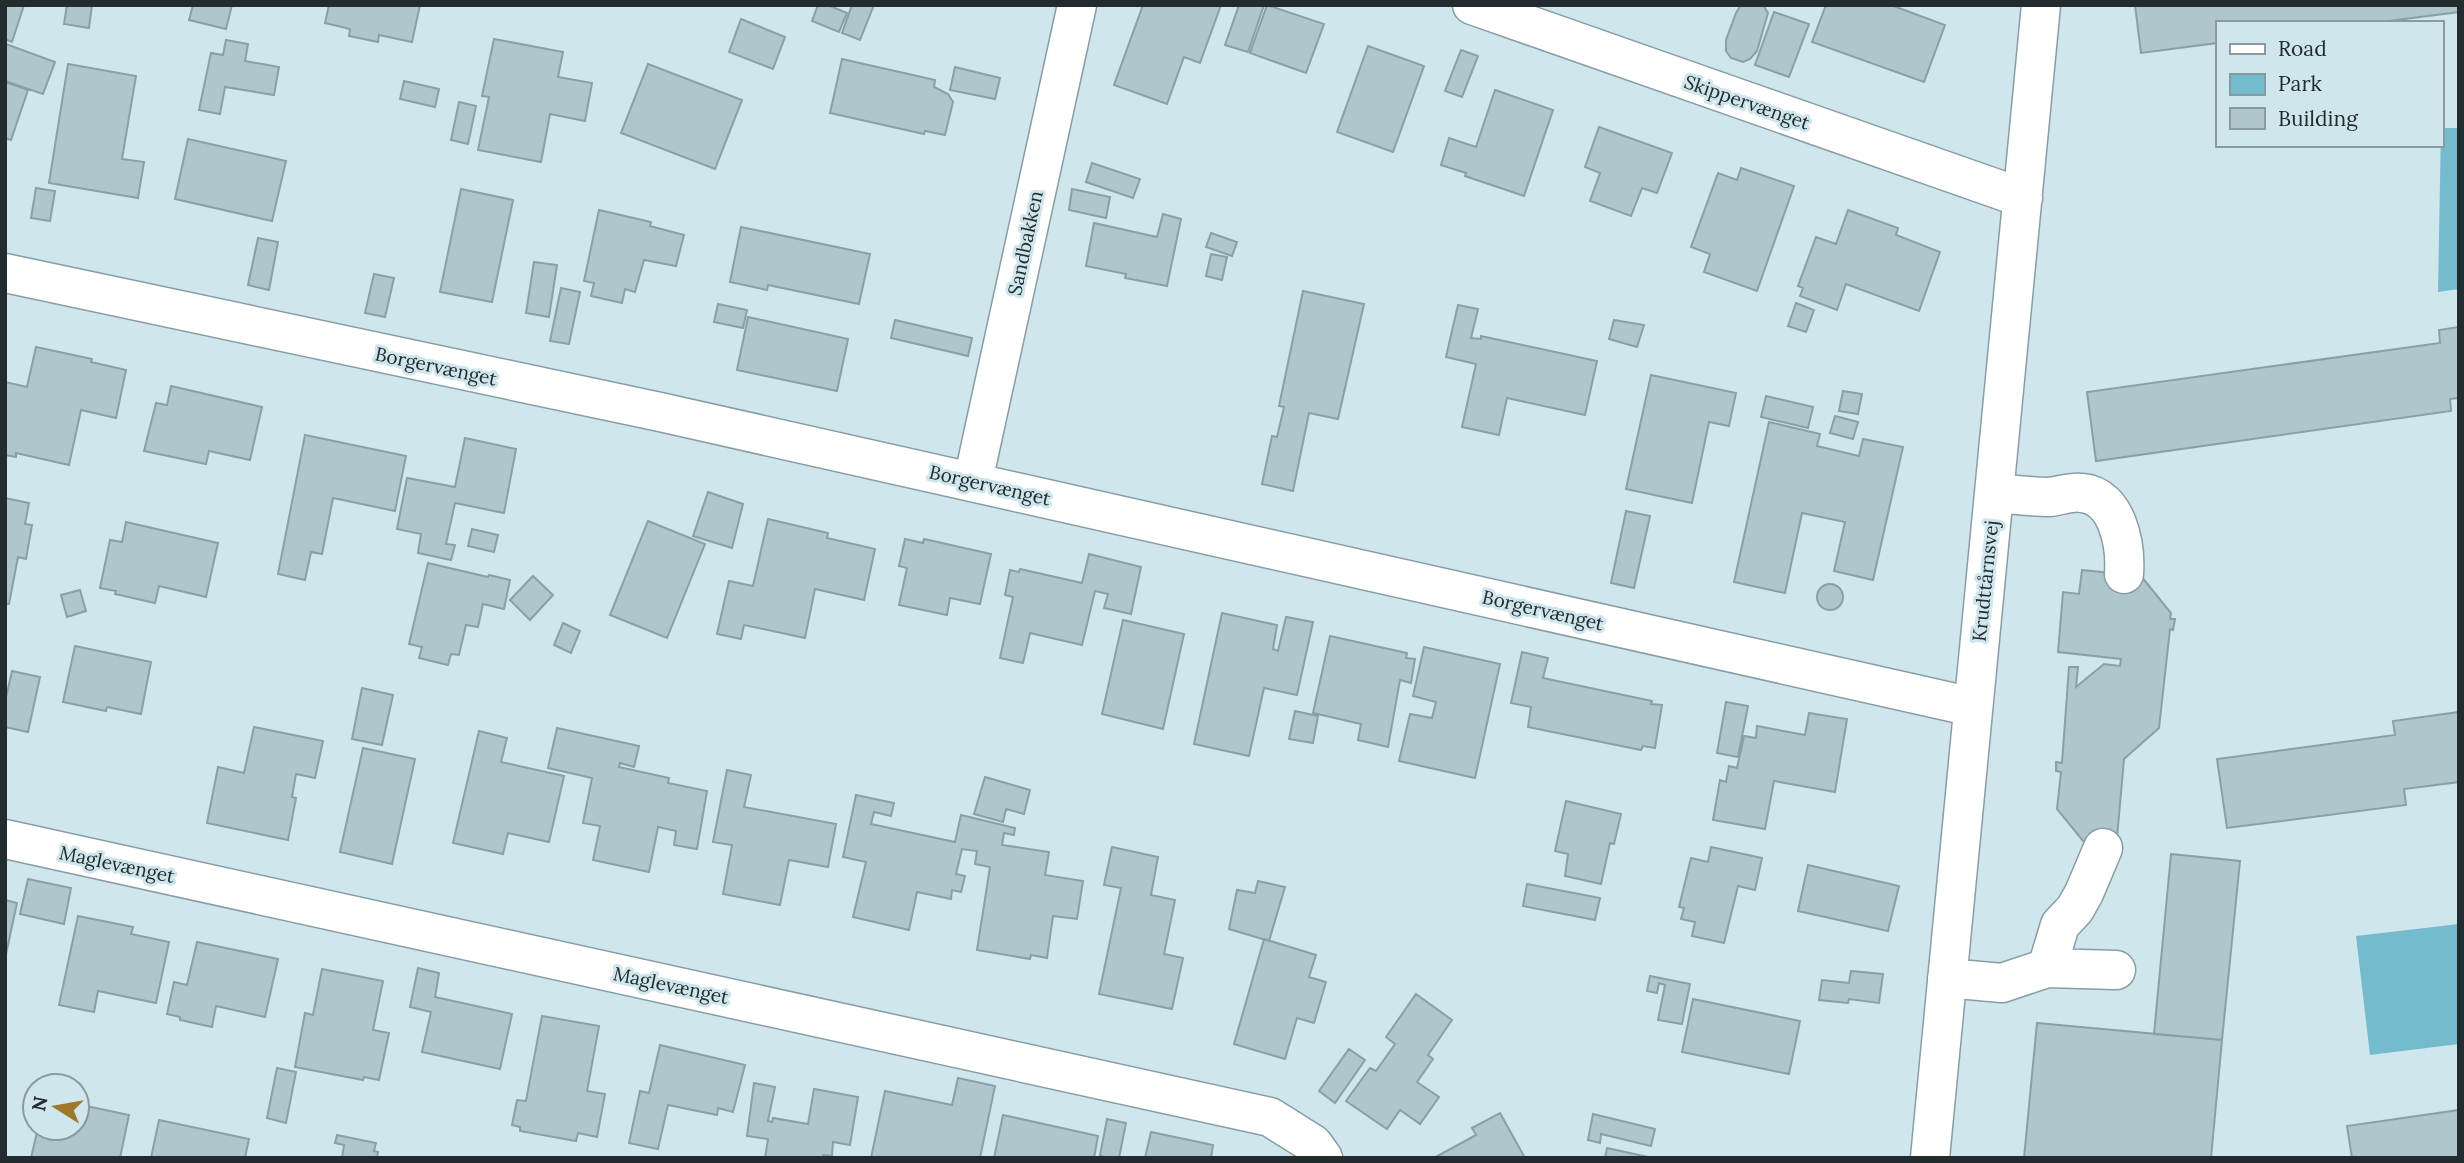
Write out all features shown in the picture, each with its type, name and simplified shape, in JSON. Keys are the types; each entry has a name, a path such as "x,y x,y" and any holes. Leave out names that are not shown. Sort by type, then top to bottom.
{"street":[{"name":"Sandbakken","path":"973,481 1077,5"},
{"name":"Skippervænget","path":"1472,5 2023,198"},
{"name":"Krudttårnsvej","path":"1930,1158 2041,5"},
{"name":"Borgervænget","path":"5,273 973,481 1973,707"},
{"path":"1994,493 2048,497 2083,492 2098,499 2111,512 2122,533 2124,574"},
{"name":"Maglevænget","path":"5,839 1270,1117 1313,1144 1323,1158"},
{"path":"2047,968 2060,925 2075,909 2084,893 2103,848"},
{"path":"1947,978 2002,983 2047,968 2116,970"}],"green space":[{"path":"2443,128 2459,128 2459,289 2438,292"},
{"path":"2459,924 2459,1044 2370,1055 2356,936"}],"building":[{"path":"5,5 24,5 12,42 5,39"},
{"path":"67,5 92,5 89,28 64,24"},
{"path":"193,5 232,5 226,29 189,20"},
{"path":"329,5 420,5 412,42 379,35 378,42 349,36 350,29 325,23"},
{"path":"818,5 828,5 847,13 839,32 812,21"},
{"path":"852,5 874,5 860,40 842,33"},
{"path":"1143,5 1221,5 1200,63 1184,57 1167,104 1114,85"},
{"path":"1239,5 1264,5 1248,52 1225,45"},
{"path":"1267,5 1324,24 1306,73 1250,53"},
{"path":"1741,5 1763,5 1768,13 1757,51 1743,62 1731,58 1726,51 1726,40"},
{"path":"1826,5 1891,5 1945,25 1924,82 1812,42"},
{"path":"2135,5 2459,5 2459,12 2389,21 2216,21 2216,43 2141,53"},
{"path":"1774,12 1809,24 1789,77 1755,65"},
{"path":"741,19 785,37 773,69 729,52"},
{"path":"494,39 563,52 558,77 592,83 585,121 550,114 541,162 478,150 489,97 482,96"},
{"path":"226,40 248,44 245,61 279,67 274,95 225,87 220,114 199,110 211,53 223,55"},
{"path":"6,44 55,62 43,94 5,81"},
{"path":"1368,46 1424,66 1393,152 1337,132"},
{"path":"1461,50 1478,56 1462,97 1445,91"},
{"path":"842,59 935,80 934,87 948,94 953,102 945,135 925,131 924,134 830,113"},
{"path":"68,64 136,76 122,159 144,162 138,198 49,183"},
{"path":"648,64 742,100 715,169 621,133"},
{"path":"955,67 1000,78 995,99 950,90"},
{"path":"404,81 439,89 435,107 400,99"},
{"path":"5,82 28,90 11,140 5,138"},
{"path":"1495,90 1553,110 1524,196 1441,165 1449,138 1476,147"},
{"path":"459,102 476,106 468,144 451,140"},
{"path":"1599,127 1672,153 1657,193 1642,188 1631,216 1590,201 1600,173 1585,167"},
{"path":"188,139 286,161 272,221 175,199"},
{"path":"1092,163 1140,179 1133,198 1086,182"},
{"path":"1741,168 1794,186 1757,291 1704,272 1710,254 1691,247 1718,173 1737,180"},
{"path":"36,188 55,191 50,221 31,218"},
{"path":"461,189 513,200 492,302 440,292"},
{"path":"1072,189 1110,197 1106,218 1069,210"},
{"path":"599,210 651,222 650,226 684,235 676,266 644,260 635,292 625,289 622,303 591,296 594,283 584,281"},
{"path":"1848,210 1898,228 1896,235 1940,252 1919,311 1846,284 1837,310 1800,296 1803,288 1798,286 1816,237 1836,244"},
{"path":"1163,214 1181,219 1167,286 1125,278 1126,274 1086,266 1094,223 1157,237"},
{"path":"741,227 870,254 859,304 768,285 767,290 730,282"},
{"path":"1211,233 1237,242 1232,256 1206,247"},
{"path":"258,238 278,242 269,290 248,285"},
{"path":"1211,254 1227,257 1222,280 1206,276"},
{"path":"534,262 557,265 549,317 526,313"},
{"path":"374,274 394,278 385,317 365,313"},
{"path":"561,288 580,292 569,344 550,341"},
{"path":"1303,291 1364,304 1338,419 1309,413 1293,491 1262,484 1272,436 1277,437 1284,407 1279,406"},
{"path":"1796,303 1814,310 1806,332 1788,326"},
{"path":"718,304 747,310 743,328 714,322"},
{"path":"1458,305 1478,309 1471,338 1481,339 1481,336 1597,361 1585,415 1507,398 1499,435 1462,427 1476,364 1446,357"},
{"path":"748,317 848,339 837,391 737,370"},
{"path":"895,320 972,338 968,356 891,338"},
{"path":"1614,320 1644,325 1637,347 1609,339"},
{"path":"2459,327 2459,398 2450,399 2451,411 2096,461 2087,392 2440,343 2439,330"},
{"path":"36,347 92,359 91,362 126,370 116,418 81,410 69,465 16,453 16,457 5,455 5,382 27,387"},
{"path":"1651,375 1736,393 1729,426 1709,422 1692,503 1626,489"},
{"path":"171,386 262,407 250,460 209,451 206,464 144,451 156,403 167,405"},
{"path":"1843,391 1862,394 1858,414 1839,411"},
{"path":"1766,396 1813,407 1808,428 1761,417"},
{"path":"1835,416 1858,422 1853,439 1830,433"},
{"path":"1769,422 1820,434 1817,446 1859,456 1863,439 1903,447 1873,580 1834,571 1845,522 1802,513 1785,593 1734,582"},
{"path":"305,435 406,456 395,511 333,498 322,554 311,552 305,580 278,574"},
{"path":"465,438 516,449 504,513 455,503 446,544 455,545 451,560 418,553 421,534 397,529 407,478 455,487"},
{"path":"708,492 743,504 732,548 693,536"},
{"path":"5,498 29,503 25,524 32,525 26,559 18,557 9,604 5,604"},
{"path":"1626,511 1650,516 1634,588 1611,583"},
{"path":"768,519 828,533 827,538 875,549 864,600 815,589 805,638 744,625 741,639 717,634 729,581 753,586"},
{"path":"648,521 705,544 667,638 610,615"},
{"path":"126,522 218,543 206,597 159,586 155,603 100,588 110,540 122,542"},
{"path":"472,529 498,535 494,552 468,546"},
{"path":"905,539 923,543 924,539 991,554 980,604 950,598 947,615 899,605 907,568 899,566"},
{"path":"1089,554 1141,567 1131,614 1104,608 1108,594 1095,591 1082,645 1030,633 1023,663 1000,658 1013,597 1005,595 1010,570 1019,572 1020,569 1082,583"},
{"path":"428,563 510,580 504,609 483,604 478,627 466,625 459,655 451,654 448,665 419,658 422,647 409,644"},
{"path":"2082,570 2141,576 2171,613 2170,619 2175,619 2173,630 2170,629 2159,728 2124,759 2116,849 2088,847 2057,809 2061,772 2056,771 2056,762 2062,763 2069,667 2078,667 2076,687 2104,664 2120,666 2121,659 2058,652 2063,592 2079,594"},
{"path":"533,576 553,595 530,620 510,600"},
{"path":"1830,584 1839,588 1843,597 1839,606 1830,610 1821,606 1817,597 1821,588"},
{"path":"80,590 86,611 67,617 61,595"},
{"path":"1222,613 1277,625 1273,649 1278,651 1286,617 1313,622 1297,695 1264,688 1249,756 1194,744"},
{"path":"1123,620 1184,634 1163,729 1102,714"},
{"path":"563,623 580,631 571,653 554,645"},
{"path":"1330,636 1407,653 1406,658 1415,659 1411,683 1400,680 1388,747 1358,740 1361,724 1313,713"},
{"path":"75,646 151,662 141,714 107,707 106,711 63,702"},
{"path":"1424,647 1500,664 1475,778 1399,761 1410,714 1432,718 1436,702 1413,696"},
{"path":"1522,652 1548,658 1543,678 1662,705 1655,748 1643,746 1641,750 1528,727 1531,707 1511,703"},
{"path":"12,671 40,677 28,732 5,727 5,702"},
{"path":"362,688 393,695 382,745 352,739"},
{"path":"1726,702 1748,706 1738,757 1717,753"},
{"path":"1295,711 1318,716 1313,743 1289,739"},
{"path":"2459,712 2459,782 2404,789 2406,805 2227,828 2217,759 2395,735 2393,721"},
{"path":"1809,713 1847,719 1835,792 1774,781 1765,829 1713,820 1720,780 1726,782 1729,766 1737,768 1744,736 1756,738 1757,726 1805,735"},
{"path":"254,727 323,741 315,778 296,774 292,797 296,798 288,840 207,823 218,767 244,773"},
{"path":"557,728 639,746 634,767 620,763 619,767 669,778 668,783 707,791 697,849 674,845 676,831 658,827 649,872 593,860 600,826 583,823 592,778 548,768"},
{"path":"479,731 507,738 501,762 564,776 549,842 508,833 503,854 453,843"},
{"path":"363,748 415,759 392,864 340,852"},
{"path":"727,770 751,775 744,807 836,824 828,867 789,860 780,905 723,894 732,845 713,842"},
{"path":"985,777 1030,790 1024,814 1006,809 1003,822 974,814"},
{"path":"856,795 894,803 891,816 874,812 871,824 955,842 961,815 1015,828 1014,835 1004,833 1002,845 1049,852 1045,875 1083,881 1077,919 1053,916 1047,958 1031,955 1030,959 977,950 990,867 975,864 977,851 962,849 956,874 965,876 961,892 952,890 951,899 917,892 909,930 853,917 866,862 843,857"},
{"path":"1566,801 1621,814 1614,844 1610,843 1601,884 1565,876 1568,854 1555,851"},
{"path":"1112,847 1158,857 1151,895 1175,900 1164,954 1183,958 1172,1009 1099,994 1121,888 1104,885"},
{"path":"1711,847 1762,858 1755,890 1738,886 1724,943 1692,936 1695,922 1681,919 1684,908 1679,907 1691,858 1708,862"},
{"path":"2171,854 2240,861 2222,1040 2154,1034"},
{"path":"1808,865 1899,886 1888,931 1798,911"},
{"path":"28,879 71,888 64,924 20,914"},
{"path":"1258,881 1285,887 1269,941 1229,929 1237,890 1255,893"},
{"path":"1527,884 1600,898 1595,920 1523,906"},
{"path":"5,900 17,903 5,959"},
{"path":"78,916 133,927 131,934 169,942 156,1003 98,991 94,1012 59,1005"},
{"path":"1264,939 1316,955 1309,977 1326,982 1314,1023 1297,1018 1285,1059 1234,1044"},
{"path":"197,942 278,959 265,1017 216,1006 212,1027 180,1020 180,1017 167,1014 174,982 187,985"},
{"path":"418,968 439,973 435,997 512,1014 500,1069 422,1052 431,1012 410,1007"},
{"path":"322,969 383,981 373,1030 389,1033 379,1080 364,1077 363,1080 295,1067 305,1013 313,1015"},
{"path":"1851,971 1883,974 1879,1003 1849,999 1848,1003 1819,1000 1822,980 1849,983"},
{"path":"1650,976 1690,984 1682,1024 1658,1020 1665,985 1659,983 1657,993 1647,991"},
{"path":"1416,994 1452,1020 1428,1055 1433,1059 1417,1082 1439,1097 1420,1124 1400,1110 1387,1129 1346,1101 1370,1068 1376,1071 1395,1044 1386,1037"},
{"path":"1693,999 1800,1021 1789,1074 1682,1052"},
{"path":"542,1016 599,1026 587,1091 605,1094 597,1137 578,1133 576,1141 520,1131 520,1127 512,1125 517,1100 526,1101"},
{"path":"2037,1023 2222,1040 2211,1158 2024,1158"},
{"path":"660,1045 745,1065 733,1112 718,1108 717,1115 668,1105 658,1149 629,1143 640,1091 649,1093"},
{"path":"1349,1049 1365,1060 1335,1103 1319,1091"},
{"path":"277,1068 296,1072 286,1123 267,1118"},
{"path":"958,1078 995,1086 980,1158 871,1158 885,1091 952,1105"},
{"path":"754,1083 775,1087 768,1121 772,1122 773,1118 808,1124 814,1089 858,1097 850,1145 833,1142 832,1156 823,1155 823,1158 765,1158 768,1139 747,1136"},
{"path":"91,1107 129,1115 120,1158 31,1158 35,1142 91,1142"},
{"path":"2459,1110 2459,1158 2352,1158 2347,1126"},
{"path":"1500,1113 1525,1158 1434,1158 1476,1135 1472,1128"},
{"path":"1593,1114 1655,1129 1651,1146 1601,1134 1600,1143 1588,1140"},
{"path":"1003,1115 1098,1136 1094,1158 994,1158"},
{"path":"1107,1119 1126,1123 1119,1158 1105,1158 1100,1155"},
{"path":"159,1120 249,1139 245,1158 151,1158"},
{"path":"1151,1132 1213,1145 1211,1158 1145,1158"},
{"path":"337,1135 376,1143 374,1151 378,1152 377,1158 342,1158 344,1145 335,1143"},
{"path":"1607,1148 1653,1158 1605,1158"}]}
